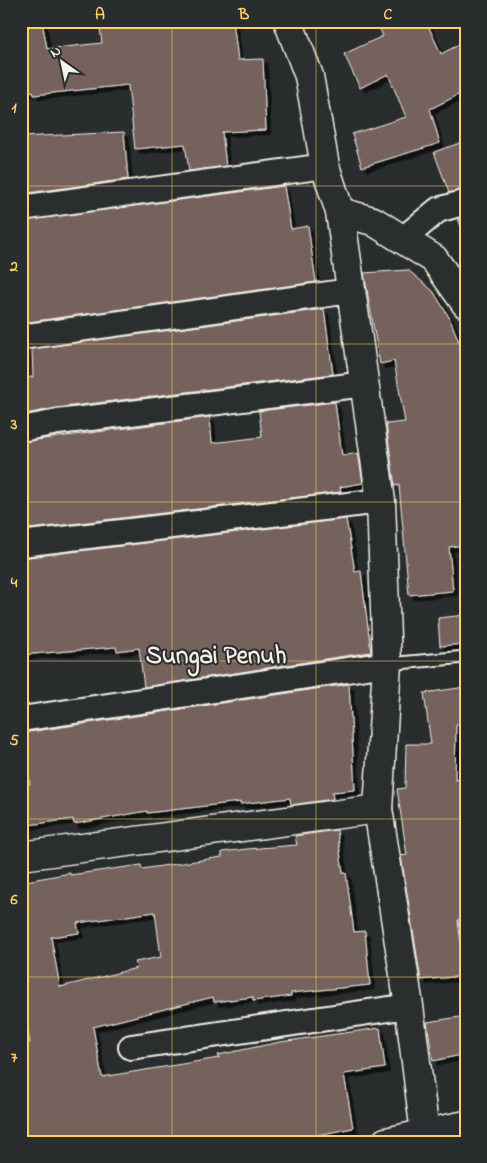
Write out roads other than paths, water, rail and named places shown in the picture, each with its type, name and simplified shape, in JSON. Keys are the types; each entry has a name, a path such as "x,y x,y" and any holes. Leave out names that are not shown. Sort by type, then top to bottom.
{"street":[{"path":"288,21 309,76 325,166 340,212 381,501 387,664 378,809 409,1006 425,1134"},
{"path":"21,208 325,166"},
{"path":"403,239 438,210 466,202"},
{"path":"340,212 373,221 434,259 466,304"},
{"path":"21,337 350,291"},
{"path":"21,429 58,422 365,384"},
{"path":"21,544 381,501"},
{"path":"21,719 387,664"},
{"path":"21,856 378,809"},
{"path":"131,1047 409,1006"},
{"path":"386,1142 466,1125"}],"lane":[{"path":"387,664 466,657"}],"district":[{"name":"Sungai Penuh","path":"216,657"}]}
